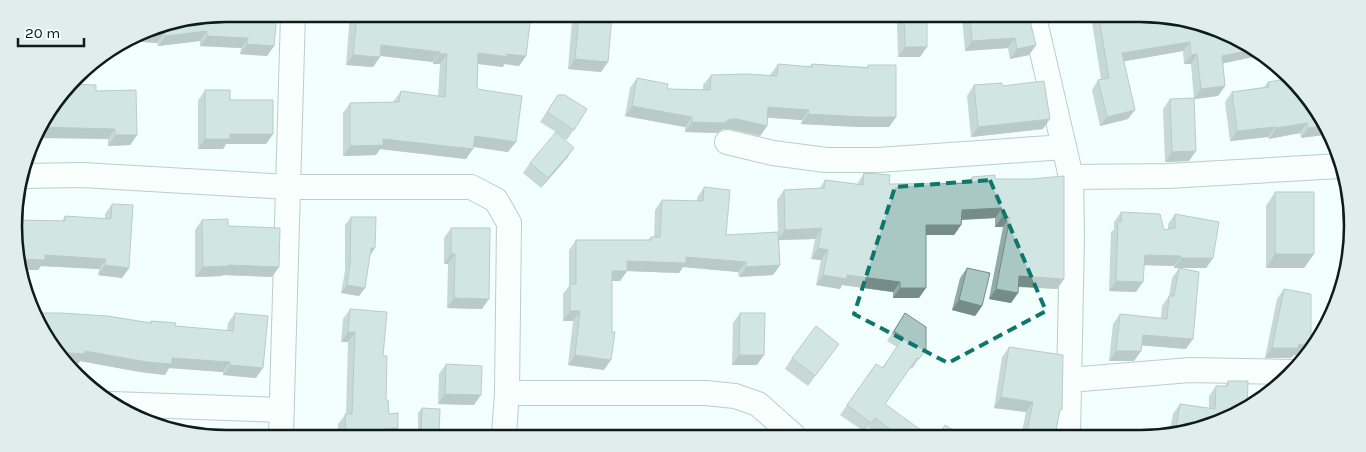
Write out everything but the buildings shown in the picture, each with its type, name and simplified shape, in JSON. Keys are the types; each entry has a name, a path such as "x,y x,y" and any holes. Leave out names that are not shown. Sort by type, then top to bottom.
{"street":[{"path":"281,430 293,22"},
{"path":"1035,22 1071,177 1072,237 1068,430"},
{"path":"727,142 773,153 826,160 878,160 1064,147"},
{"path":"1071,177 1168,176 1335,166"},
{"path":"28,176 82,175 288,187 471,187 496,200 509,223 507,393 504,430"},
{"path":"1069,380 1190,370 1282,372"},
{"path":"507,393 706,393 734,396 758,404 787,430"},
{"path":"128,405 282,410"}],"highlighted area":[{"path":"990,180 1046,311 948,363 854,314 895,187"}]}
